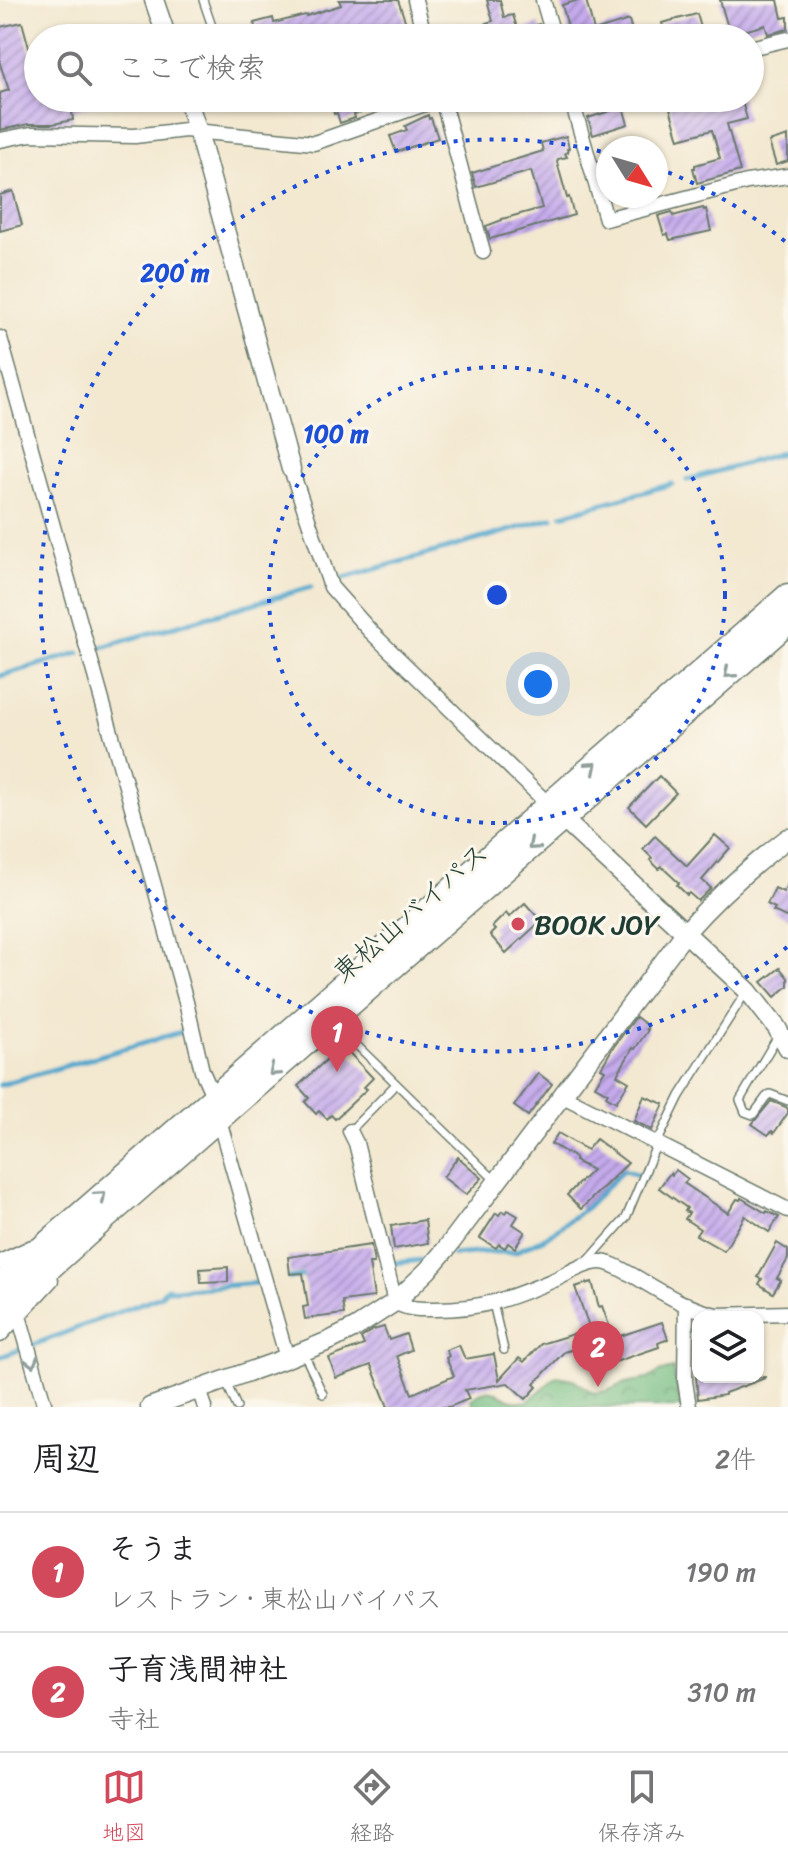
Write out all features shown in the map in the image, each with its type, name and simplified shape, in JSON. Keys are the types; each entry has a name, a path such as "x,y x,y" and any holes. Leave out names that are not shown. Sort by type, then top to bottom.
{"highway":[{"name":"東松山バイパス","path":"1,1264 55,1235 331,1021 788,596"},
{"name":"東松山バイパス","path":"9,1314 216,1109 556,812 788,622"}],"street":[{"path":"154,0 162,24"},
{"path":"415,0 421,24"},
{"path":"543,0 550,24"},
{"path":"764,45 788,39"},
{"path":"192,112 291,469 331,587 371,632 556,812 748,991 784,1041"},
{"path":"0,140 31,134 135,136 185,130 314,143 402,112"},
{"path":"446,112 483,252"},
{"path":"577,112 606,219 747,182 788,176"},
{"path":"0,338 155,889 202,1071 295,1355"},
{"path":"150,1407 202,1398 225,1380 295,1355 355,1328 395,1302 446,1249 685,933 737,879 788,838"},
{"path":"563,1096 788,1210"},
{"path":"350,1131 356,1143 395,1302"},
{"path":"395,1302 411,1309 463,1309 510,1298 601,1262 686,1304 717,1315 788,1313"},
{"path":"686,1304 685,1381 689,1407"},
{"path":"0,1335 9,1314"},
{"path":"9,1314 45,1407"}],"lane":[{"path":"203,0 211,24"},
{"path":"582,1267 626,1218 680,1096 748,991"},
{"path":"331,1021 496,1181"},
{"path":"784,1041 740,1100 745,1112 753,1115 770,1094 788,1101"},
{"path":"350,1131 396,1084"},
{"path":"493,1303 504,1350"},
{"path":"295,1355 323,1394"},
{"path":"225,1380 237,1407"}],"green space":[{"path":"673,1368 681,1407 473,1407 471,1398 485,1391 494,1391 514,1401 527,1402 557,1376 573,1379 594,1393 648,1379"}],"building":[{"path":"339,0 398,0 406,24 254,23 273,18 274,23 341,5"},
{"path":"487,0 500,0 504,17 513,15 516,24 486,24 493,21"},
{"path":"586,0 592,24 567,24 562,5"},
{"path":"720,0 778,0 782,18 788,17 788,29 768,34 764,24 727,24"},
{"path":"697,14 700,24 662,24"},
{"path":"22,22 24,112 72,112 73,120 0,130 0,93 9,90 0,64 0,27"},
{"path":"334,112 362,112 340,123 337,113"},
{"path":"607,112 624,112 628,124 593,135 588,118"},
{"path":"671,112 745,112 747,119 727,124 740,171 697,183 695,165 720,158 712,130 679,139"},
{"path":"428,115 438,138 396,152 390,136 407,130 405,126"},
{"path":"566,136 569,148 565,153 567,157 557,162 574,215 490,239 486,226 542,208 531,171 476,187 472,173 543,151 541,143"},
{"path":"788,136 788,161 776,165 769,142"},
{"path":"13,191 22,225 0,231 0,195"},
{"path":"706,209 711,231 670,240 668,234 664,235 658,216 672,212 673,216"},
{"path":"659,776 676,793 646,824 629,807"},
{"path":"715,835 730,848 702,880 711,888 698,901 689,893 687,895 661,866 659,869 643,849 655,836 687,866"},
{"path":"788,883 788,918 773,911 775,908 767,904 775,888 783,892"},
{"path":"525,903 541,921 506,953 490,935 495,930 492,927 506,913 509,917"},
{"path":"780,968 788,978 788,986 775,997 762,982"},
{"path":"636,1017 648,1026 648,1030 617,1075 629,1082 616,1102 595,1086 605,1070 601,1068 612,1049"},
{"path":"342,1045 373,1078 364,1087 367,1089 335,1119 331,1115 327,1119 319,1111 316,1114 305,1102 309,1098 298,1086"},
{"path":"538,1073 552,1084 528,1116 514,1106"},
{"path":"644,1096 664,1104 652,1130 634,1121"},
{"path":"771,1101 786,1107 788,1113 774,1133 772,1131 768,1135 752,1124"},
{"path":"558,1133 587,1150 596,1139 628,1163 581,1209 567,1195 592,1170 551,1144"},
{"path":"458,1157 482,1178 466,1195 443,1177"},
{"path":"676,1170 688,1179 684,1183 728,1213 741,1198 779,1217 769,1232 745,1216 724,1251 696,1235 700,1229 685,1219 689,1213 685,1211 687,1208 659,1188"},
{"path":"508,1210 518,1216 513,1224 525,1232 515,1248 508,1243 505,1248 499,1244 496,1248 480,1238 496,1213 499,1215"},
{"path":"425,1220 428,1243 394,1249 391,1226"},
{"path":"777,1243 788,1250 788,1259 773,1293 759,1284 762,1279 758,1277"},
{"path":"371,1245 374,1263 369,1263 374,1297 342,1301 344,1314 305,1319 303,1307 308,1306 303,1273 290,1274 288,1257"},
{"path":"228,1267 228,1282 201,1283 200,1269"},
{"path":"592,1282 599,1307 602,1306 610,1328 592,1335 575,1287"},
{"path":"662,1322 668,1339 658,1343 659,1347 612,1363 605,1341"},
{"path":"384,1327 389,1340 406,1334 411,1350 397,1356 412,1394 454,1376 446,1350 459,1345 465,1359 494,1354 499,1380 519,1358 524,1362 541,1344 573,1334 578,1348 564,1352 534,1384 537,1387 526,1399 508,1383 465,1390 469,1399 449,1407 388,1407 371,1365 336,1378 329,1358 364,1345 361,1338"},
{"path":"697,1383 752,1383 725,1395 698,1399"}],"waterway":[{"path":"687,480 788,451"},
{"path":"562,515 672,484"},
{"path":"344,578 553,518"},
{"path":"95,649 311,587"},
{"path":"0,676 79,653"},
{"path":"0,1085 188,1030"},
{"path":"454,1255 515,1252 545,1238 587,1207 623,1170 645,1177"},
{"path":"395,1263 422,1260"},
{"path":"289,1278 309,1275"},
{"path":"33,1345 160,1296 167,1288 257,1283"},
{"path":"0,1357 25,1348"}],"place":[{"name":"BOOK JOY","path":"518,924"},
{"name":"そうま","path":"337,1072"},
{"name":"子育浅間神社","path":"598,1387"}]}
